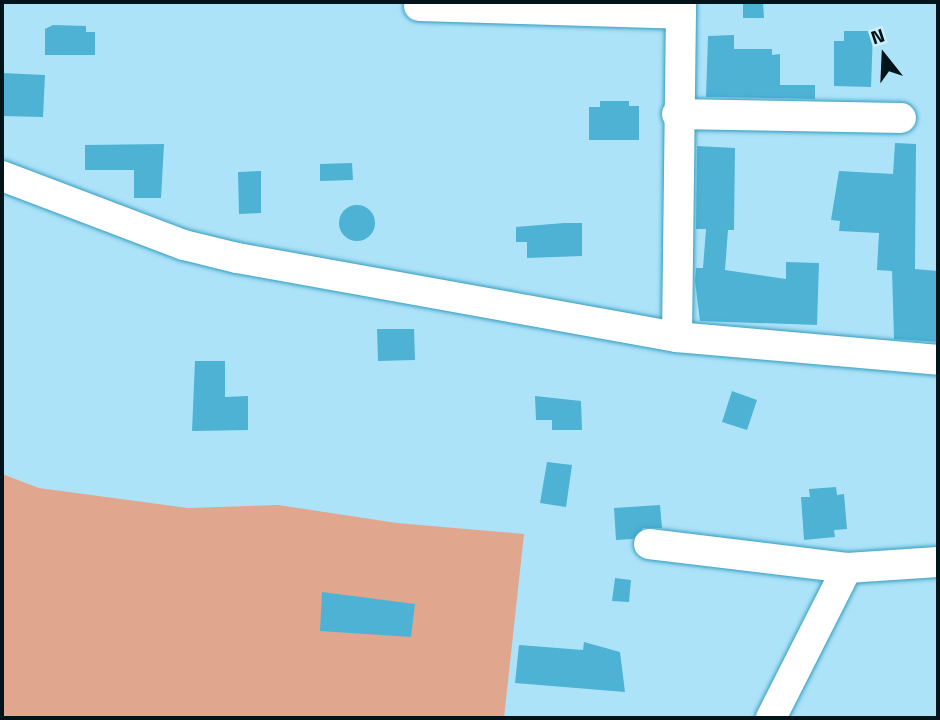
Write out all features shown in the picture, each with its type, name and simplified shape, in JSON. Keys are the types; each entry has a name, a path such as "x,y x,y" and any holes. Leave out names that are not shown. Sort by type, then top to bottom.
{"street":[{"path":"419,6 681,8 677,114 677,337"},
{"path":"677,114 901,118"},
{"path":"2,176 184,245 237,258 677,337 938,360"},
{"path":"649,544 847,568 938,562"},
{"path":"771,718 847,568"}],"shaded area":[{"path":"2,474 39,488 188,508 278,505 397,523 524,534 504,718 2,718"}],"building":[{"path":"743,2 763,2 764,18 743,18"},
{"path":"53,25 86,26 86,32 95,32 95,55 45,55 45,29"},
{"path":"844,31 873,31 871,87 834,86 834,41 844,41"},
{"path":"734,35 734,49 772,49 772,55 780,54 780,85 815,85 815,99 706,97 708,36"},
{"path":"2,73 45,75 43,117 2,116"},
{"path":"600,101 629,101 629,106 639,106 639,140 589,140 589,107 600,107"},
{"path":"895,143 916,144 915,269 938,271 938,342 894,339 892,271 877,270 879,233 839,231 840,221 831,220 839,171 893,174"},
{"path":"164,144 161,198 134,198 134,170 85,170 85,145"},
{"path":"697,146 735,148 734,230 728,230 725,270 786,279 786,262 819,263 817,325 700,321 695,281 696,268 703,268 706,229 696,229"},
{"path":"352,163 353,180 320,181 320,164"},
{"path":"261,171 261,213 239,214 238,172"},
{"path":"357,205 370,210 375,223 370,236 357,241 344,236 339,223 344,210"},
{"path":"582,223 582,256 527,258 527,242 516,242 516,227"},
{"path":"377,329 414,329 415,360 378,361"},
{"path":"195,361 225,361 225,397 248,396 248,430 192,431"},
{"path":"732,391 757,400 747,430 722,422"},
{"path":"535,396 581,401 582,430 552,430 552,420 536,420"},
{"path":"547,462 572,465 566,507 540,503"},
{"path":"836,487 837,495 844,494 847,529 834,530 835,537 804,540 801,497 810,497 809,489"},
{"path":"660,505 662,528 643,528 633,539 616,540 614,508"},
{"path":"615,578 631,580 629,602 612,601"},
{"path":"322,592 415,604 411,637 320,631"},
{"path":"584,642 620,652 625,692 515,683 519,645 583,650"}]}
